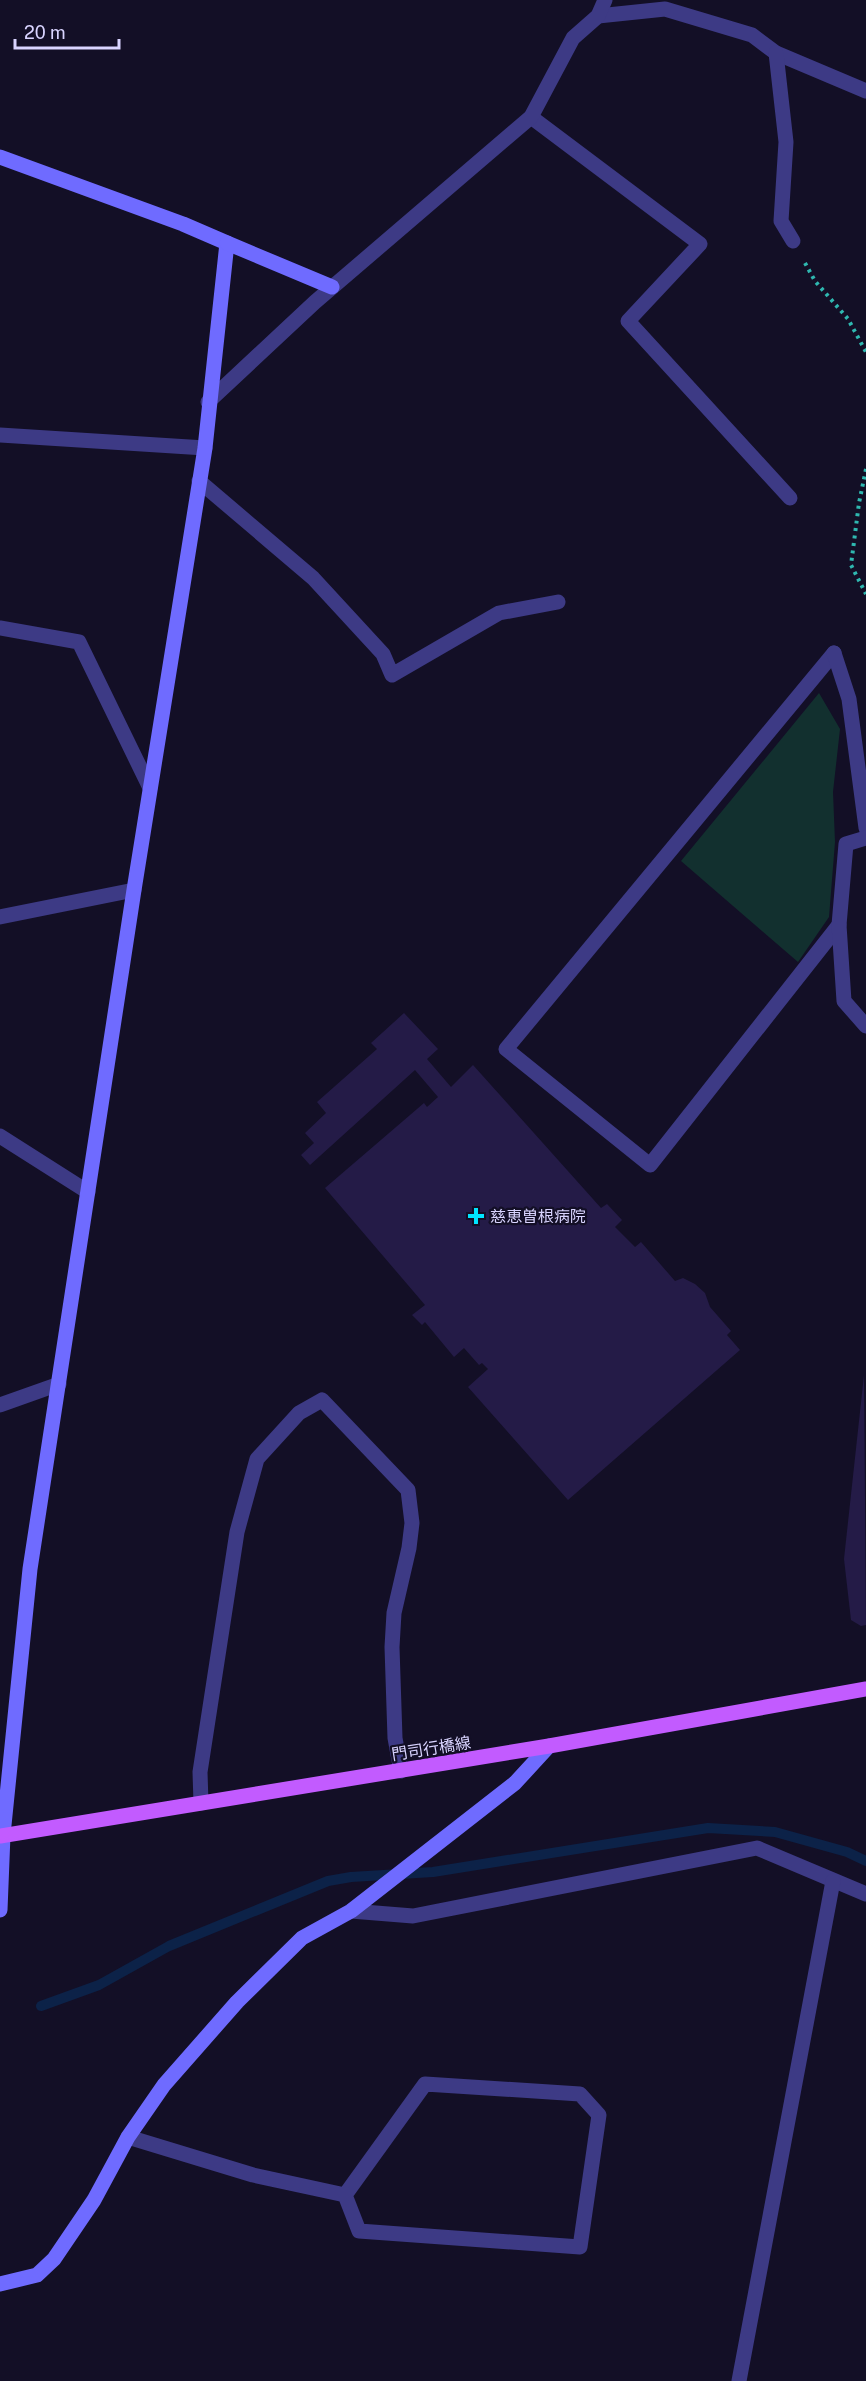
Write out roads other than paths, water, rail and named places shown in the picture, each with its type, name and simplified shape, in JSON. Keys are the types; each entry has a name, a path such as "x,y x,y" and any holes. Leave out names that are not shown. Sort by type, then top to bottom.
{"main road":[{"name":"門司行橋線","path":"2,1836 549,1746 866,1689"}],"street":[{"path":"208,402 332,287 531,117 573,39 598,16 605,0"},
{"path":"598,16 665,9 752,35 776,52 866,91"},
{"path":"776,52 786,142 781,221 793,241"},
{"path":"531,117 700,244 628,321 790,498"},
{"path":"0,157 183,224 332,287"},
{"path":"0,1910 2,1836 30,1569 134,890 205,448 208,402 227,243"},
{"path":"0,435 205,448"},
{"path":"199,481 313,579 383,654 392,675 499,614 558,602"},
{"path":"0,628 79,642 150,788"},
{"path":"839,925 650,1165 506,1049 834,653 849,699 866,828"},
{"path":"866,838 846,844 839,925 844,1001 866,1026"},
{"path":"0,917 134,890"},
{"path":"0,1136 88,1192"},
{"path":"0,1405 59,1384"},
{"path":"201,1803 200,1772 237,1532 257,1460 298,1413 322,1400 408,1490 412,1523 409,1548 394,1613 392,1647 395,1738 400,1771"},
{"path":"0,2284 37,2275 54,2259 94,2200 128,2137 164,2085 237,2002 302,1938 357,1906 515,1782 549,1746"},
{"path":"357,1906 413,1916 757,1848 866,1894"},
{"path":"740,2381 833,1881"},
{"path":"425,2084 580,2094 599,2115 580,2247 359,2231 345,2195 425,2084"},
{"path":"128,2137 253,2175 345,2195"}],"waterway":[{"path":"41,2006 99,1985 169,1946 328,1881 351,1877 433,1872 708,1828 775,1832 847,1852 866,1861"}],"place":[{"name":"慈恵曽根病院","path":"476,1216"}]}
